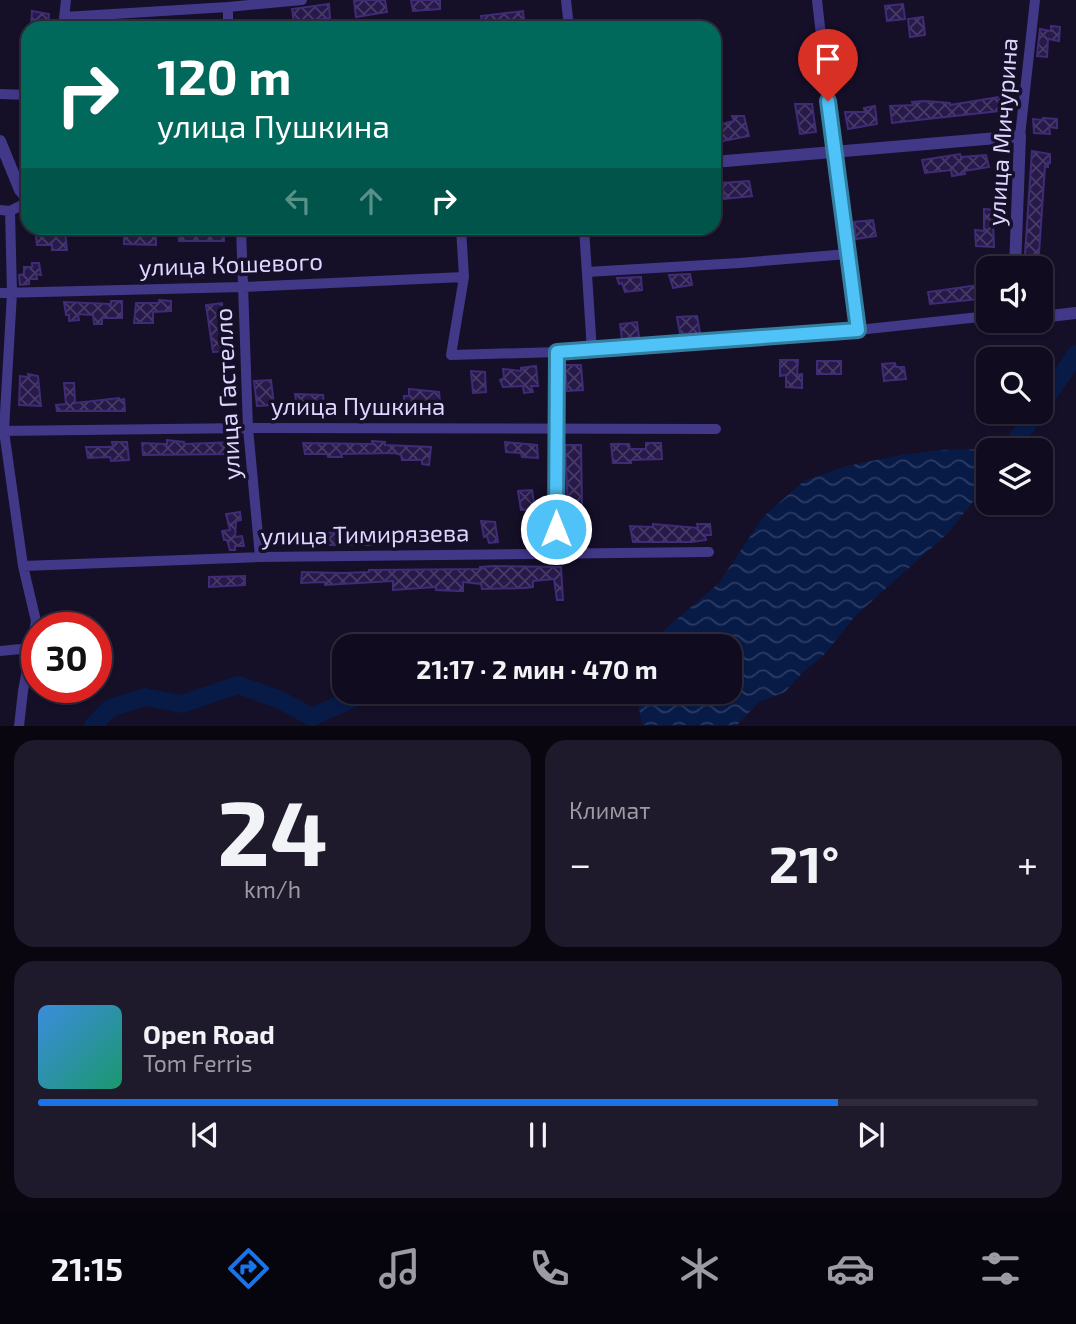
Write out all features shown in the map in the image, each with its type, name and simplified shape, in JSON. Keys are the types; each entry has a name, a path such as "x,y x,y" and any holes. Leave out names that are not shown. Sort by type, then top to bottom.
{"street":[{"path":"64,21 66,0"},
{"path":"84,21 302,0"},
{"path":"566,0 568,21"},
{"path":"817,0 858,330"},
{"name":"улица Мичурина","path":"1015,256 1020,136 1035,0"},
{"path":"228,7 228,21"},
{"path":"0,94 21,95"},
{"path":"721,161 1020,136"},
{"path":"0,141 21,191"},
{"path":"5,210 12,293 2,431 23,566 34,612"},
{"name":"улица Гастелло","path":"241,235 248,428 260,557"},
{"path":"461,235 464,276 451,355 592,351 858,330 976,317"},
{"path":"584,235 592,351"},
{"path":"587,272 848,254"},
{"name":"улица Кошевого","path":"0,293 243,287 464,276"},
{"path":"1053,316 1076,313"},
{"path":"556,554 557,352"},
{"name":"улица Пушкина","path":"2,431 248,428 716,429"},
{"name":"улица Тимирязева","path":"23,566 260,557 709,552"},
{"path":"0,651 21,649"},
{"path":"19,726 23,703"}],"water":[{"path":"976,449 976,498 948,533 855,616 825,654 785,692 759,702 737,725 642,725 638,704 742,704 742,634 660,634 719,583 763,517 804,481 847,466 941,450"}],"building":[{"path":"385,0 387,12 356,17 354,1"},
{"path":"411,0 440,0 440,9 413,11"},
{"path":"329,4 330,18 294,21 292,9"},
{"path":"903,4 905,19 887,21 885,6"},
{"path":"32,11 49,14 48,21 31,21"},
{"path":"523,11 524,21 482,21 481,16"},
{"path":"923,17 925,35 910,37 908,19"},
{"path":"1051,26 1060,27 1059,41 1048,39 1047,57 1037,56 1040,29 1051,31"},
{"path":"999,97 999,111 892,123 890,106 913,105 912,102 925,101 950,105"},
{"path":"795,104 812,104 816,132 800,134"},
{"path":"875,106 877,124 848,129 845,112 865,112 864,108"},
{"path":"732,116 744,116 749,136 721,141 721,124 734,121"},
{"path":"1033,119 1057,119 1057,128 1049,127 1050,134 1034,133"},
{"path":"1032,151 1050,154 1050,163 1048,162 1048,167 1045,166 1039,256 1025,256"},
{"path":"960,154 961,157 986,155 989,167 952,176 951,170 925,173 922,160"},
{"path":"749,181 752,196 724,199 722,183"},
{"path":"984,209 996,210 996,220 993,220 994,247 976,246 975,230 984,231"},
{"path":"873,220 876,236 856,239 854,222"},
{"path":"36,235 65,235 67,250 52,250 52,245 37,245"},
{"path":"124,235 156,235 156,245 124,244"},
{"path":"178,235 224,235 224,241 179,241"},
{"path":"32,263 39,263 41,275 36,274 37,279 29,279 29,284 20,285 19,275 24,274 24,267 32,267"},
{"path":"690,274 692,285 673,288 669,275"},
{"path":"641,277 642,290 625,292 617,278"},
{"path":"976,285 976,299 930,304 928,292"},
{"path":"159,300 171,301 171,311 153,312 153,323 134,323 136,303 159,303"},
{"path":"111,301 122,301 122,318 102,318 102,324 94,324 93,315 78,314 79,320 69,321 69,315 66,315 64,302 111,304"},
{"path":"222,303 227,351 213,352 206,305"},
{"path":"697,316 700,333 680,334 677,317"},
{"path":"637,322 639,337 622,339 620,324"},
{"path":"780,360 798,360 797,375 802,374 802,388 786,387 786,375 780,376"},
{"path":"817,361 841,361 841,374 817,374"},
{"path":"895,363 896,367 904,367 906,379 884,381 882,364"},
{"path":"565,365 581,365 583,390 567,391"},
{"path":"536,366 538,386 531,386 533,392 524,393 523,386 503,387 500,380 504,378 503,369 521,371 521,368"},
{"path":"471,371 485,372 486,392 473,393"},
{"path":"28,374 38,376 41,406 19,405 20,376 29,377"},
{"path":"271,380 274,405 257,406 254,381"},
{"path":"64,383 74,383 75,403 119,398 124,399 125,411 57,411 56,405 66,404"},
{"path":"409,389 439,392 441,409 432,409 432,405 404,405 404,396 409,396"},
{"path":"295,394 323,395 324,407 297,407"},
{"path":"167,440 184,444 235,442 237,454 143,455 142,443 167,444"},
{"path":"372,441 385,442 385,445 431,447 429,465 422,464 422,460 402,460 401,455 395,453 341,454 342,457 305,454 303,443 372,444"},
{"path":"112,442 127,442 129,460 88,458 86,447 113,447"},
{"path":"505,442 537,445 538,458 506,452"},
{"path":"646,443 661,443 662,459 613,463 611,444 629,444 630,449 646,449"},
{"path":"565,445 581,445 582,508 568,508"},
{"path":"532,490 535,510 521,510 518,491"},
{"path":"240,512 241,520 236,521 235,537 242,536 244,546 235,546 235,550 230,550 222,531 230,530 226,514"},
{"path":"582,520 584,542 566,542 564,529 567,529 567,521"},
{"path":"481,521 495,522 498,542 489,543 487,536 484,537"},
{"path":"653,524 698,528 697,524 710,524 711,535 705,535 706,540 692,542 633,542 630,526 653,527"},
{"path":"343,530 441,532 442,543 301,545 300,532 343,533"},
{"path":"494,566 561,567 563,600 557,600 554,579 533,581 533,587 525,588 482,589 481,584 463,582 463,591 436,590 436,587 393,590 393,581 325,585 325,582 301,583 302,572 480,569"},
{"path":"245,576 245,585 209,587 209,577"}],"waterway":[{"path":"1053,388 1076,354"},
{"path":"1018,438 1028,424"},
{"path":"93,726 110,708 145,697 182,704 238,685 278,699 312,717 341,704"}],"route":[{"path":"556,529 557,352 858,330 828,101"}]}
